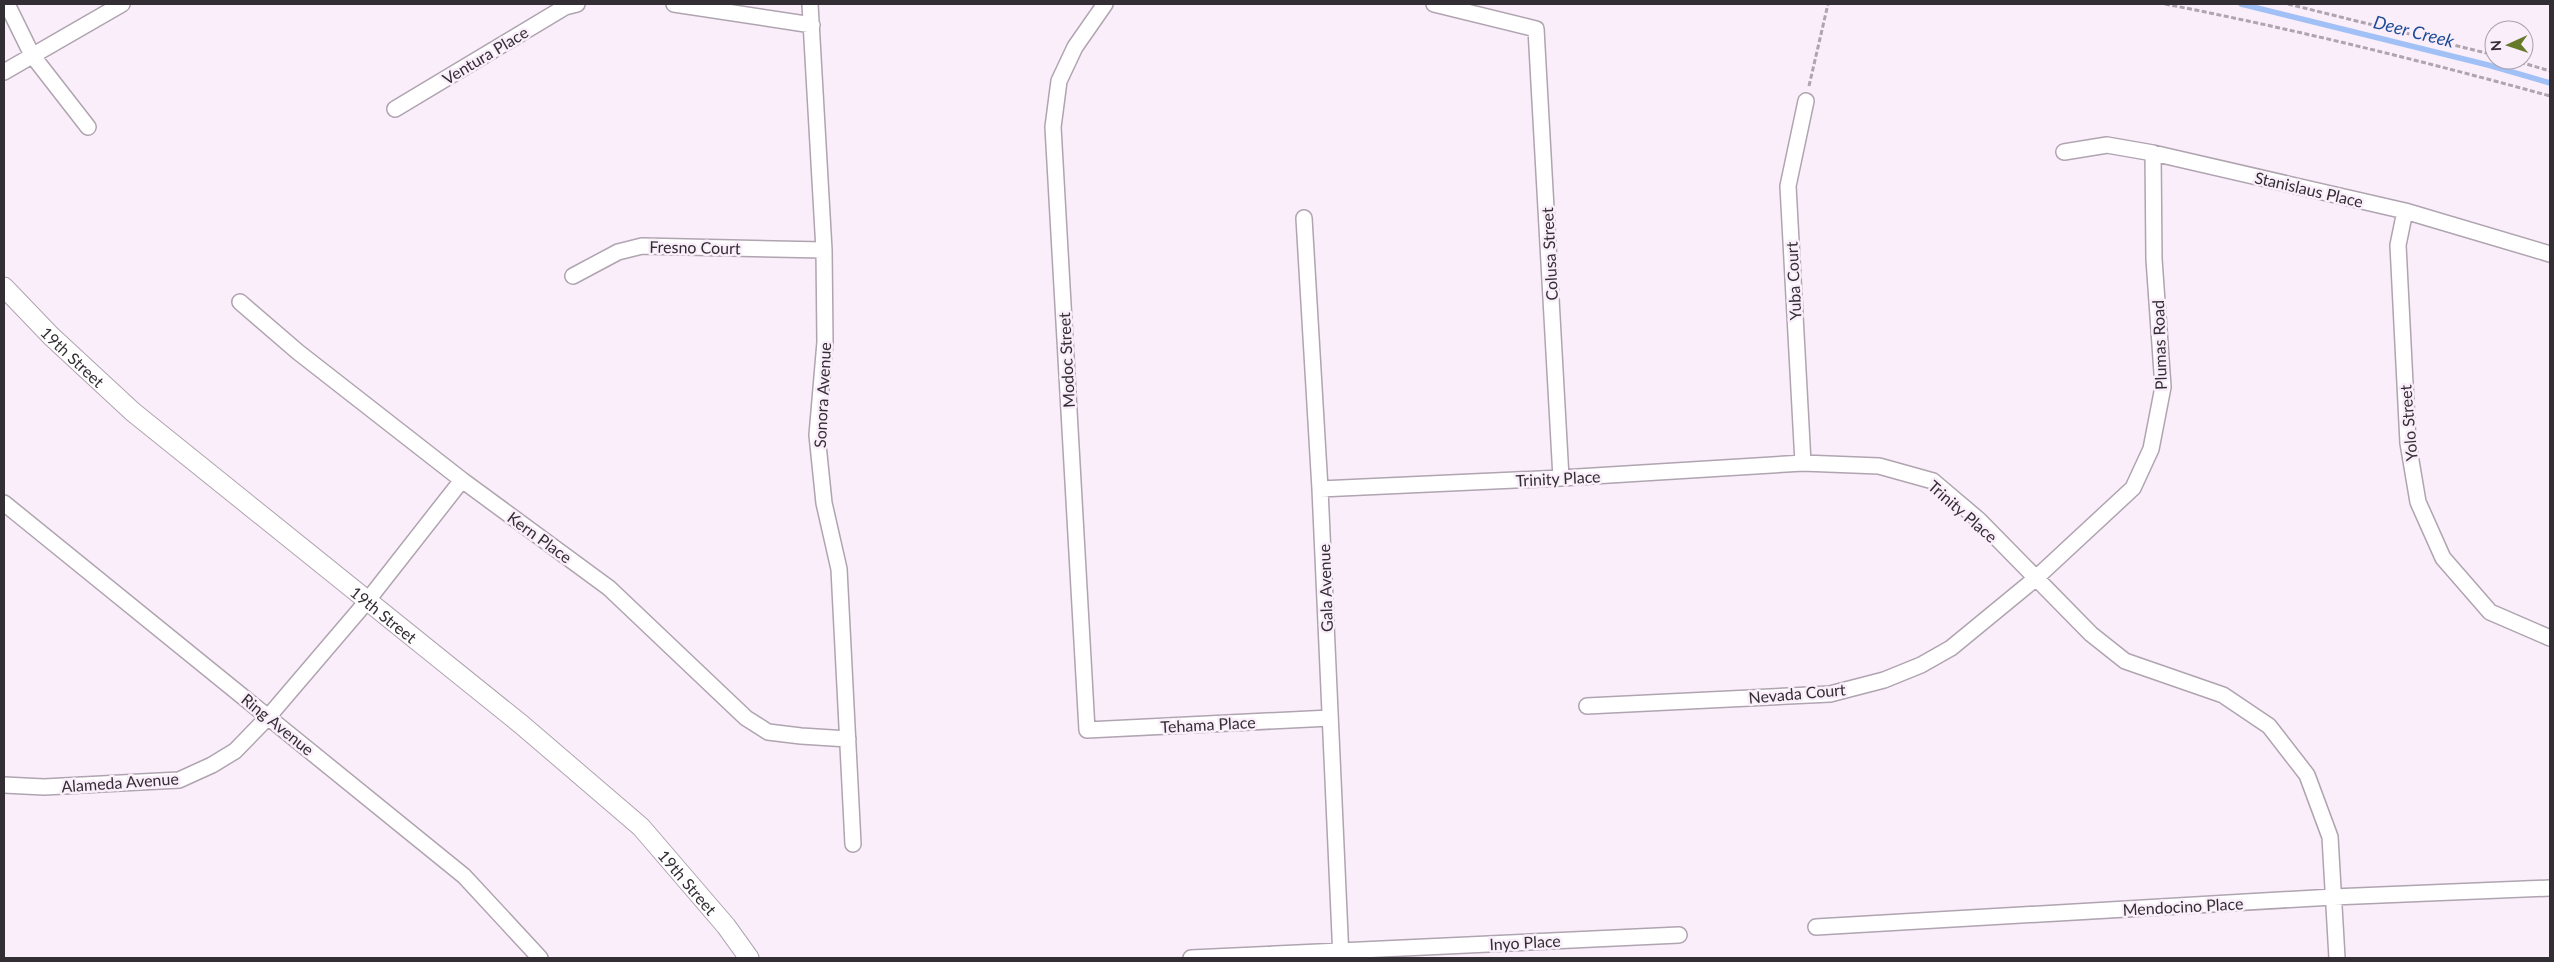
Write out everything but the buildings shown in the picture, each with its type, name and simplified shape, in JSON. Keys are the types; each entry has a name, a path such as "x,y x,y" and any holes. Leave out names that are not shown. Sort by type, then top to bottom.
{"street":[{"path":"7,4 32,55 88,127"},
{"path":"4,72 122,4"},
{"name":"Ventura Place","path":"395,109 566,7 577,4"},
{"path":"674,4 812,25"},
{"name":"Sonora Avenue","path":"810,4 824,250 825,342 816,436 824,504 839,569 853,844"},
{"name":"Modoc Street","path":"1087,730 1053,127 1059,81 1075,47 1105,4"},
{"name":"Colusa Street","path":"1434,4 1536,29 1562,478"},
{"name":"Yuba Court","path":"1802,463 1788,186 1806,101"},
{"name":"Stanislaus Place","path":"2064,152 2107,145 2153,154 2405,211 2550,254"},
{"name":"Plumas Road","path":"2035,579 2133,488 2151,449 2163,387 2154,259 2153,154"},
{"name":"Yolo Street","path":"2405,211 2398,244 2408,443 2418,502 2443,558 2490,612 2550,638"},
{"name":"Gala Avenue","path":"1304,218 1320,488 1341,955"},
{"name":"Fresno Court","path":"573,276 618,252 642,246 824,250"},
{"name":"19th Street","path":"4,287 44,330 133,412 522,725 641,827 726,926 749,958"},
{"name":"Kern Place","path":"240,302 298,352 462,480 609,588 746,718 768,732 848,739"},
{"name":"Trinity Place","path":"1320,488 1562,478 1802,463 1880,466 1933,481 1979,520 2090,634 2125,661 2223,695 2269,726 2307,775 2330,837 2336,958"},
{"name":"Alameda Avenue","path":"4,785 44,787 179,780 212,765 235,751 268,716 368,600 462,480"},
{"name":"Ring Avenue","path":"4,504 464,876 531,955"},
{"name":"Nevada Court","path":"1587,706 1830,694 1858,688 1921,665 1950,648 2035,579"},
{"name":"Tehama Place","path":"1087,730 1330,718"},
{"name":"Mendocino Place","path":"1816,927 2333,897 2550,888"},
{"name":"Inyo Place","path":"1191,958 1341,955 1679,935"}],"path":[{"path":"1806,101 1828,4"},
{"path":"2165,4 2243,20 2550,96"},
{"path":"2288,4 2484,53"},
{"path":"2534,66 2550,71"}],"waterway":[{"name":"Deer Creek","path":"2241,4 2488,65 2550,83"}]}
